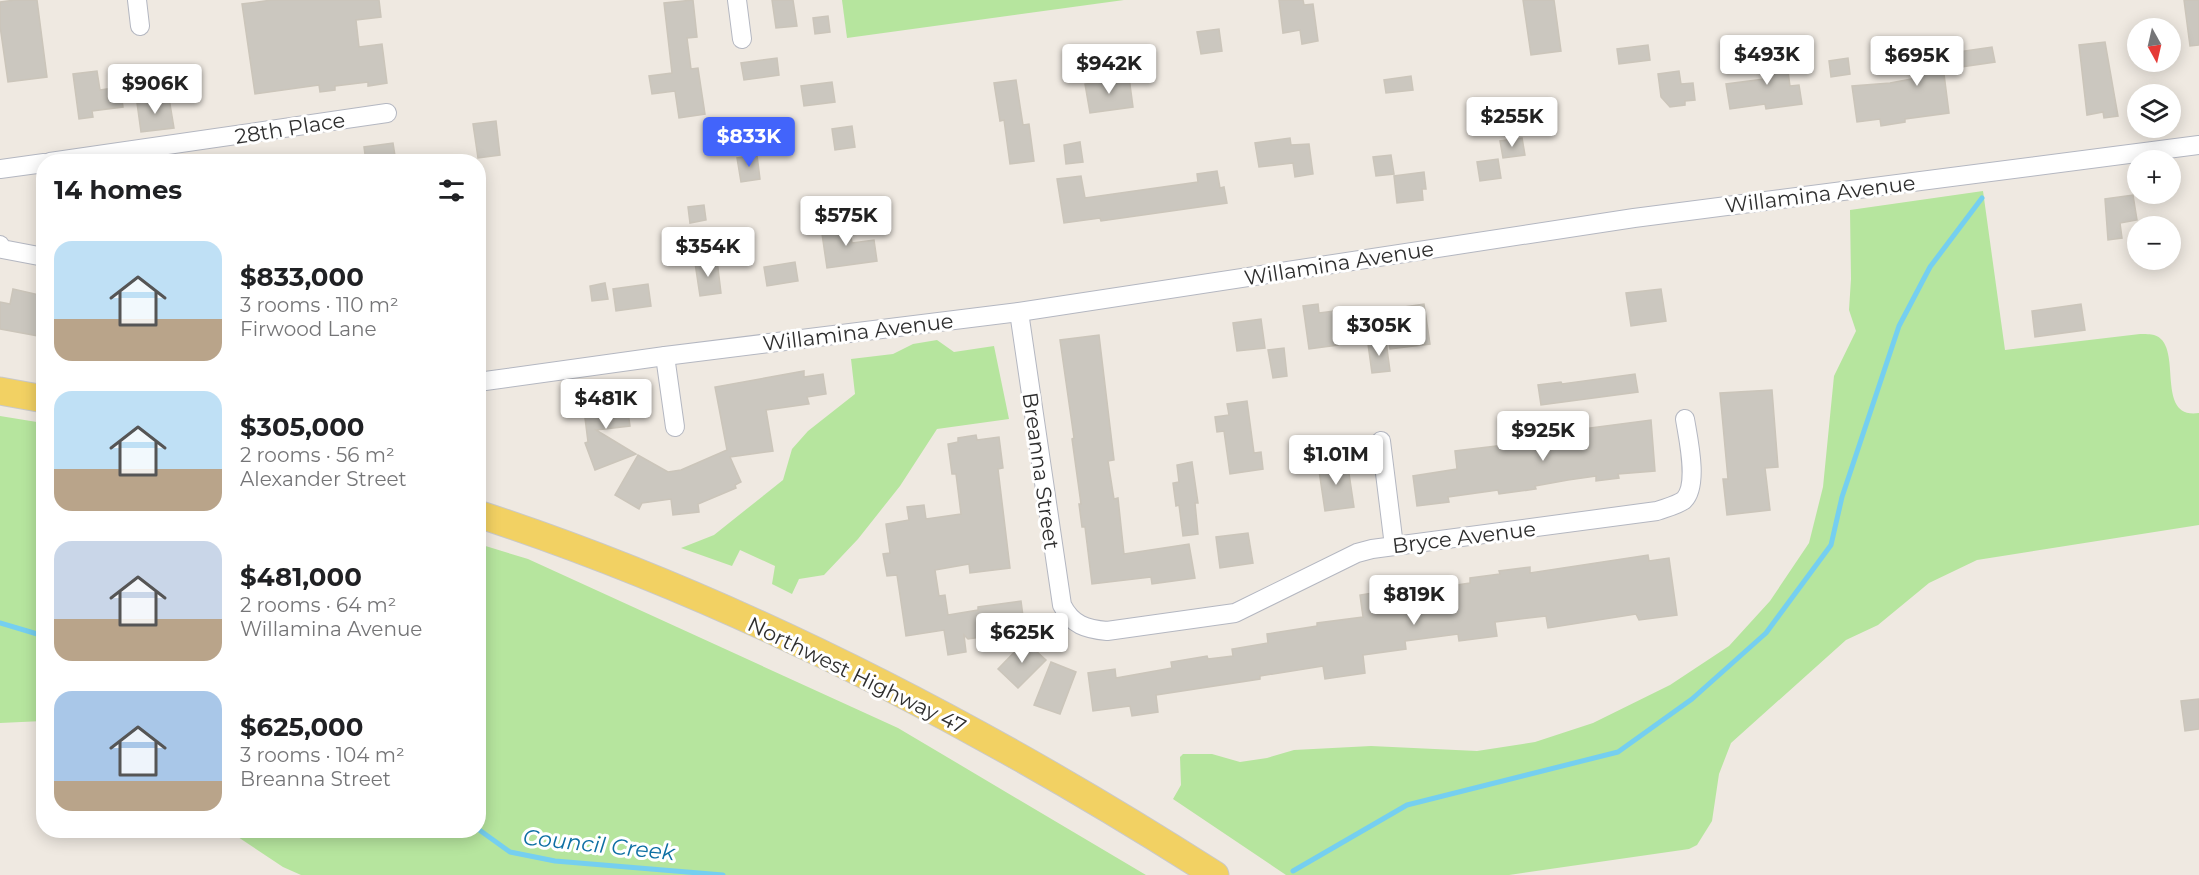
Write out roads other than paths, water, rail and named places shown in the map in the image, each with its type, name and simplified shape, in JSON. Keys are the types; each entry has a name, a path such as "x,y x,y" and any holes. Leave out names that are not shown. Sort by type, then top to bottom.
{"main road":[{"path":"0,391 36,398"},
{"name":"Northwest Highway 47","path":"486,517 683,592 827,658 958,723 1109,809 1215,875"}],"street":[{"path":"137,0 140,26"},
{"path":"737,0 742,39"},
{"name":"28th Place","path":"105,154 387,113"},
{"name":"Willamina Avenue","path":"486,381 1019,312 1634,218 2199,145"},
{"path":"0,169 36,164"},
{"path":"1,247 36,255"},
{"name":"Breanna Street","path":"1019,312 1058,590 1067,614 1077,625"},
{"path":"665,356 675,426"},
{"name":"Bryce Avenue","path":"1077,625 1091,630 1107,631 1235,614 1358,553 1394,546 1657,512 1683,501 1689,490 1692,474 1685,419"},
{"path":"1381,441 1394,546"}],"waterway":[{"path":"1293,871 1407,805 1618,752 1692,699 1766,633 1831,545 1842,497 1899,326 1930,267 1982,198"},
{"name":"Council Creek","path":"0,623 36,634"},
{"name":"Council Creek","path":"486,835 510,852 555,861 723,875"}]}
